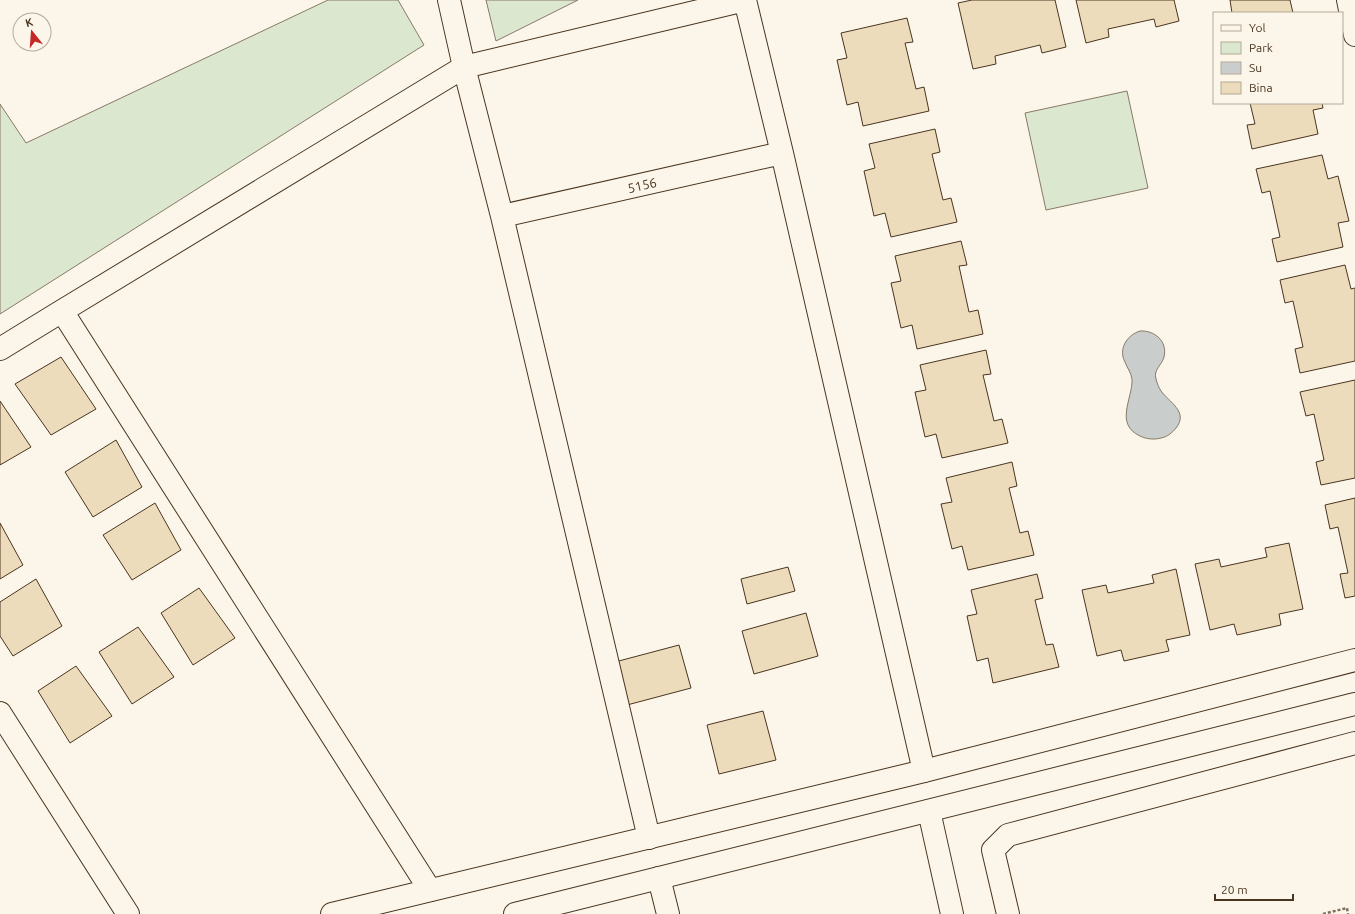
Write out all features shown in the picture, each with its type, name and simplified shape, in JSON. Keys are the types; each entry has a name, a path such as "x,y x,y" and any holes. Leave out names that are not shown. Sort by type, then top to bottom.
{"street":[{"path":"449,0 464,67 502,216 649,838"},
{"path":"0,349 464,67 745,0 782,154 924,771"},
{"path":"1348,0 1355,36"},
{"name":"5156","path":"502,216 782,154"},
{"path":"62,311 430,890"},
{"path":"332,914 924,771 1355,660"},
{"path":"515,914 1355,704"},
{"path":"0,713 128,914"},
{"path":"1008,914 993,850 1008,835 1355,743"},
{"path":"929,811 952,914"},
{"path":"659,878 668,914"}],"path":[{"path":"1323,914 1347,908 1348,914"}],"green space":[{"path":"328,0 398,0 424,45 0,314 0,104 26,143"},
{"path":"486,0 578,0 496,41"},
{"path":"1127,91 1148,188 1046,210 1025,113"}],"water":[{"path":"1140,331 1150,332 1162,341 1165,351 1164,357 1155,376 1161,391 1179,412 1180,417 1179,422 1173,432 1158,439 1145,438 1132,431 1126,418 1132,379 1123,357 1123,348 1131,336"}],"building":[{"path":"972,0 1055,0 1066,47 1042,53 1040,45 995,56 996,64 973,69 958,3"},
{"path":"1076,0 1174,0 1179,21 1156,27 1154,19 1108,29 1109,37 1086,43"},
{"path":"1230,0 1290,0 1293,12 1232,12"},
{"path":"907,18 913,42 905,43 916,89 924,87 929,111 863,126 858,102 847,105 837,60 847,58 841,33"},
{"path":"1250,104 1322,104 1323,108 1313,110 1318,134 1252,149 1247,125 1255,124"},
{"path":"935,129 940,152 932,154 943,200 951,198 957,222 891,237 885,213 874,216 864,171 875,168 869,144"},
{"path":"1322,155 1328,179 1338,176 1349,221 1338,223 1343,247 1277,262 1272,239 1280,237 1270,191 1262,193 1256,169"},
{"path":"961,241 967,265 959,266 969,312 978,310 983,334 917,349 912,325 901,328 891,283 901,281 895,256"},
{"path":"1345,265 1351,289 1355,288 1355,361 1300,373 1295,349 1303,347 1293,301 1285,303 1280,280"},
{"path":"986,350 991,374 983,375 994,421 1002,419 1008,443 942,458 936,434 925,437 915,392 926,390 920,365"},
{"path":"61,357 96,409 51,435 15,384"},
{"path":"1355,380 1355,478 1321,485 1316,462 1324,460 1314,414 1306,416 1300,392"},
{"path":"0,401 31,447 0,465"},
{"path":"116,440 142,487 93,517 65,472"},
{"path":"1012,462 1017,486 1009,488 1020,533 1028,531 1034,555 968,570 962,546 952,549 941,504 952,502 946,478"},
{"path":"1355,498 1355,596 1345,598 1340,574 1348,573 1338,527 1330,529 1325,505"},
{"path":"155,503 181,550 132,580 103,535"},
{"path":"0,523 23,565 0,579"},
{"path":"1289,543 1303,609 1279,614 1281,625 1237,635 1234,624 1210,630 1195,564 1219,559 1221,567 1267,557 1265,548"},
{"path":"788,567 795,591 747,604 741,579"},
{"path":"1176,569 1190,635 1166,640 1169,651 1124,661 1121,650 1097,656 1082,590 1106,585 1108,593 1154,583 1152,575"},
{"path":"1037,574 1043,598 1035,600 1046,645 1053,644 1059,667 993,683 988,658 977,661 967,616 977,614 971,590"},
{"path":"36,579 62,626 13,656 0,636 0,602"},
{"path":"199,588 235,638 193,665 161,613"},
{"path":"806,613 818,656 754,674 742,631"},
{"path":"138,627 174,677 132,704 99,652"},
{"path":"679,645 691,688 627,705 615,662"},
{"path":"76,666 112,716 70,743 38,691"},
{"path":"763,711 776,760 719,774 707,725"}]}
